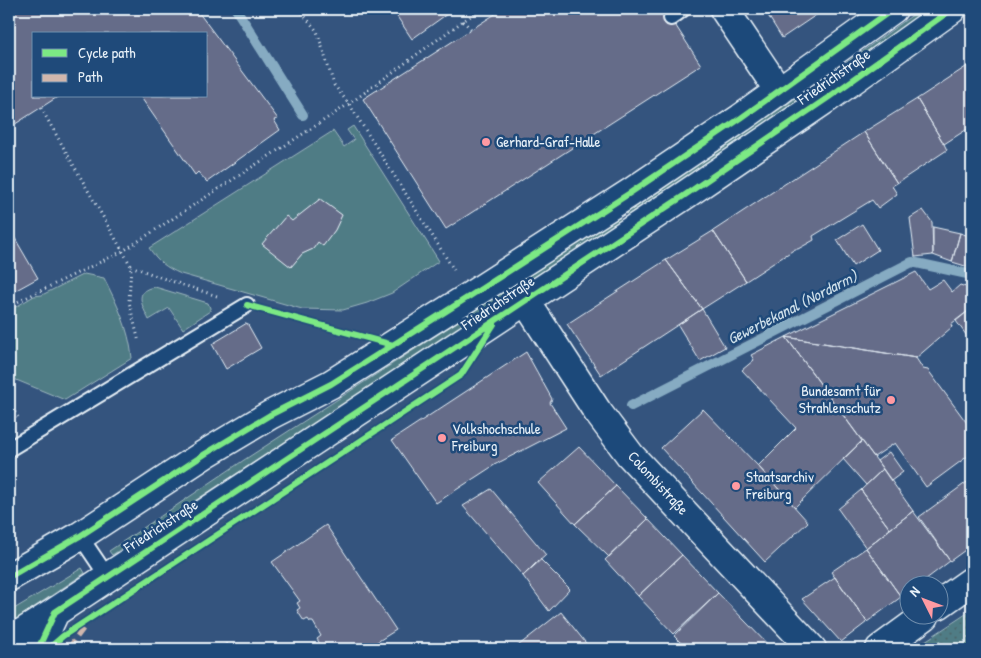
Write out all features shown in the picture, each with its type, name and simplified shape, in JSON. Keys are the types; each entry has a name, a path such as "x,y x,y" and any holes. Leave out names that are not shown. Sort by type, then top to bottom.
{"main road":[{"path":"724,9 779,91"},
{"name":"Friedrichstraße","path":"9,577 80,536 205,454 270,415 331,384 470,296 630,193 741,118 893,9"},
{"name":"Friedrichstraße","path":"9,641 685,195 829,97 952,9"},
{"name":"Colombistraße","path":"525,300 597,412 630,454 812,649"},
{"path":"948,598 972,582"},
{"path":"38,649 55,612"},
{"path":"880,649 911,626"}],"lane":[{"path":"671,18 683,9"},
{"path":"9,449 247,305"},
{"path":"80,536 107,576"}],"path":[{"path":"300,9 317,31 334,84 470,296"},
{"path":"9,306 123,251 348,104 462,21 482,9"},
{"path":"462,21 471,29"},
{"path":"41,108 131,266 129,302 146,367"},
{"path":"131,266 247,305"},
{"path":"958,649 972,634"}],"green space":[{"path":"921,9 930,9 831,82 828,76"},
{"path":"811,88 815,94 629,217 626,213"},
{"path":"353,126 439,261 392,293 343,310 302,309 181,274 163,264 149,248 333,131 344,147 354,140 347,130","holes":["320,199 342,215 335,230 323,246 318,242 313,249 302,254 291,267 262,244 286,216 292,221"]},
{"path":"619,217 622,222 112,555 109,551 244,460"},
{"path":"84,274 104,278 125,326 132,358 65,400 9,377 9,311 34,296 42,295"},
{"path":"155,287 208,303 210,311 183,329 169,308 149,320 142,305 141,295 148,289"},
{"path":"82,568 85,573 9,624 9,612"},
{"path":"972,610 972,649 913,649 948,626"}],"building":[{"path":"9,9 196,9 278,119 274,120 280,130 207,182 198,172 195,175 141,98 208,98 208,32 32,32 32,98 56,98 9,128"},
{"path":"392,9 454,9 412,39"},
{"name":"Gerhard-Graf-Halle","path":"503,9 665,9 701,65 446,229 363,99"},
{"path":"764,9 825,9 782,38"},
{"path":"972,63 972,126 944,144 917,99"},
{"path":"917,99 947,150 897,183 864,132"},
{"path":"864,132 897,183 892,186 897,194 878,208 872,200 813,236 814,240 795,249 746,281 713,231"},
{"path":"320,199 342,215 335,230 323,246 318,242 313,249 302,254 291,267 262,244 286,216 292,221"},
{"path":"923,210 932,222 933,255 915,257 910,218"},
{"path":"862,224 878,250 853,266 837,240"},
{"path":"933,227 960,233 952,262 933,255"},
{"path":"9,228 38,278 9,294"},
{"path":"713,231 746,281 702,309 666,260"},
{"path":"960,233 972,237 972,268 952,262"},
{"path":"666,260 702,309 601,375 567,324"},
{"path":"916,272 928,289 943,280 952,292 960,285 972,289 972,308 951,324 952,327 916,358 786,337"},
{"path":"972,308 972,343 956,321"},
{"path":"702,309 725,347 700,361 678,325"},
{"path":"247,323 261,348 226,369 212,344"},
{"path":"786,337 862,441 795,507 758,466 796,428 742,370 754,360 751,355"},
{"name":"Bundesamt für Strahlenschutz","path":"786,337 916,358 923,369 928,370 972,430 972,453 926,487 895,443 874,457"},
{"path":"526,352 552,399 550,403 566,428 496,464 436,503 392,440"},
{"name":"Staatsarchiv Freiburg","path":"703,409 808,522 765,562 661,448"},
{"path":"862,441 883,469 866,485 843,459"},
{"path":"579,447 616,486 575,524 538,483"},
{"path":"889,452 903,472 891,481 877,461"},
{"path":"883,469 913,511 890,529 861,490"},
{"path":"967,482 972,490 972,545 950,561 919,517"},
{"path":"616,486 648,519 609,557 575,524"},
{"path":"491,489 546,555 523,576 463,506"},
{"path":"861,490 890,529 866,548 838,509"},
{"path":"913,511 950,561 930,576 898,576 898,593 866,548"},
{"path":"648,519 682,555 638,596 605,560"},
{"path":"326,525 396,630 366,649 323,649 317,639 321,636 313,622 310,622 308,619 304,621 297,610 300,608 297,603 300,601 272,562"},
{"path":"866,548 898,593 898,599 867,622 831,572"},
{"path":"682,555 718,593 674,634 638,596"},
{"path":"540,559 570,589 549,611 523,576"},
{"path":"835,577 867,622 841,642 802,599"},
{"path":"718,593 772,649 687,649 674,636"},
{"path":"561,612 589,647 587,649 514,649"},
{"path":"227,643 230,649 217,649"}],"waterway":[{"name":"Gewerbekanal (Nordarm)","path":"236,9 303,115"},
{"name":"Gewerbekanal (Nordarm)","path":"631,406 912,262 972,275"}],"marked path":[{"path":"68,649 86,625"}],"cycle path":[{"path":"9,577 80,536 205,454 270,415 331,384 470,296 630,193 741,118 893,9"},
{"path":"38,649 55,612 685,195 829,97 952,9"},
{"path":"247,305 393,345"},
{"path":"48,649 63,636 461,375 494,324"}],"place":[{"name":"Gerhard-Graf-Halle","path":"486,142"},
{"name":"Bundesamt für Strahlenschutz","path":"891,400"},
{"name":"Volkshochschule Freiburg","path":"442,438"},
{"name":"Staatsarchiv Freiburg","path":"736,486"}]}
